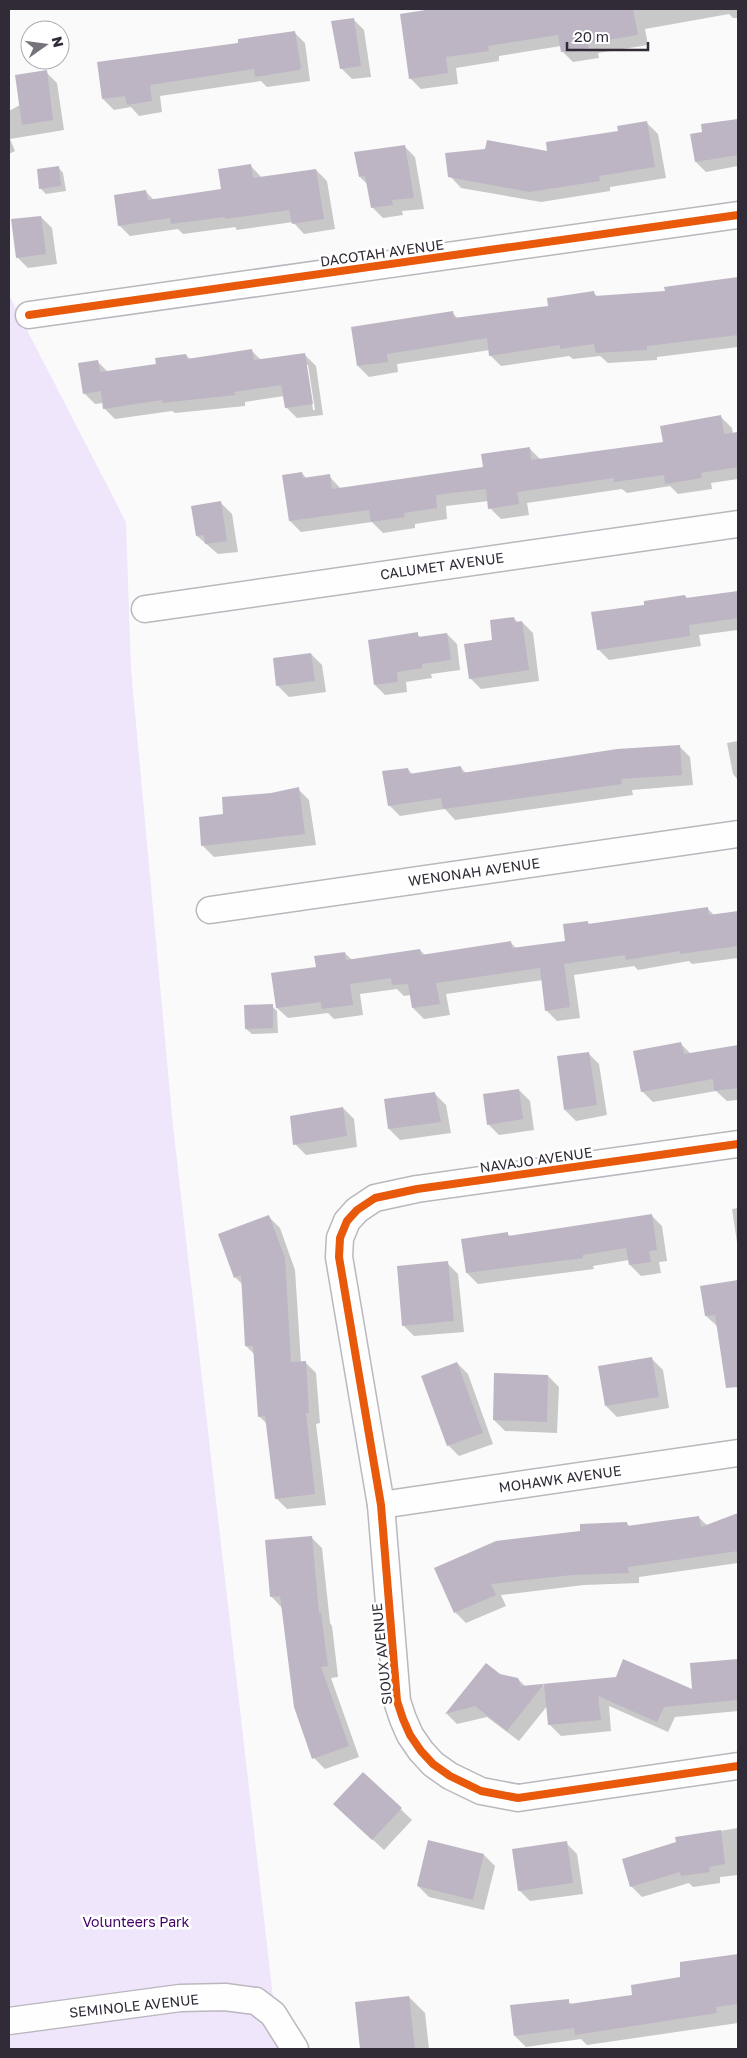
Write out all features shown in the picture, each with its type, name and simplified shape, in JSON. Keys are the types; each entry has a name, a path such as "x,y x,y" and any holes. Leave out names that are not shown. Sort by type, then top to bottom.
{"street":[{"name":"DACOTAH AVENUE","path":"29,315 738,215"},
{"name":"CALUMET AVENUE","path":"145,608 738,524"},
{"name":"WENONAH AVENUE","path":"210,910 738,834"},
{"name":"NAVAJO AVENUE","path":"347,1221 357,1210 375,1198 417,1190 738,1144"},
{"name":"SIOUX AVENUE","path":"347,1221 340,1238 339,1257 381,1505 397,1701 410,1735 433,1764 450,1776 481,1791 518,1798 738,1766"},
{"name":"MOHAWK AVENUE","path":"381,1505 738,1453"},
{"name":"SEMINOLE AVENUE","path":"9,2021 180,1998 225,1997 256,2001 273,2014 295,2049"}],"green space":[{"name":"Volunteers Park","path":"9,295 126,522 131,669 173,1126 279,2049 9,2049"}],"building":[{"path":"432,9 633,9 638,35 588,43 589,48 561,52 558,35 488,46 489,51 446,57 448,73 409,79 400,14"},
{"path":"354,18 361,66 340,69 331,21"},
{"path":"295,31 301,68 299,70 255,77 254,69 150,85 152,101 127,105 125,96 102,99 97,62 238,43 238,39"},
{"path":"47,70 53,120 22,125 15,75"},
{"path":"738,119 738,155 695,162 690,134 702,132 701,124"},
{"path":"647,121 655,167 599,176 600,181 529,192 448,177 445,153 485,149 487,140 547,151 546,142 618,131 617,126"},
{"path":"405,145 414,198 392,200 393,205 371,208 365,176 359,177 354,152"},
{"path":"251,164 253,178 316,169 324,219 292,224 289,210 171,224 170,218 118,226 114,195 146,190 148,200 221,189 218,169"},
{"path":"59,166 61,186 39,189 37,169"},
{"path":"41,216 46,254 16,258 11,219"},
{"path":"738,277 738,335 647,346 647,350 596,353 594,344 560,349 560,345 489,356 487,338 387,354 388,362 357,366 351,327 453,311 454,318 548,306 547,298 594,291 595,296 665,291 664,287"},
{"path":"252,349 254,360 305,353 313,404 285,408 281,385 234,392 235,395 162,403 162,400 103,409 101,391 83,394 78,363 98,360 100,372 156,364 155,358 186,354 187,359"},
{"path":"721,415 724,434 738,432 738,467 701,473 702,478 665,484 664,475 614,482 614,478 517,492 519,504 488,509 486,489 436,495 437,508 404,513 405,517 371,522 369,510 289,521 282,475 302,472 303,478 330,474 332,489 483,467 481,454 530,447 531,460 663,442 660,426"},
{"path":"221,501 227,541 205,544 204,535 196,536 191,506"},
{"path":"738,591 738,618 689,625 690,636 597,650 591,612 644,605 644,601 685,595 686,598"},
{"path":"514,617 515,622 522,621 529,670 469,679 464,644 492,640 490,620"},
{"path":"418,632 418,637 447,633 451,660 422,664 422,668 397,672 398,682 374,685 368,640"},
{"path":"311,653 315,681 276,686 273,658"},
{"path":"680,745 682,775 621,779 622,784 443,809 441,798 388,806 382,771 408,768 409,774 461,766 462,773 617,749"},
{"path":"299,787 305,834 201,846 199,817 223,814 222,797 271,793"},
{"path":"708,907 709,915 738,911 738,946 680,954 680,951 626,960 625,955 564,964 570,1007 545,1011 540,968 436,983 440,1004 412,1008 408,984 392,985 391,978 350,984 353,1005 322,1009 321,1002 276,1008 271,973 316,967 314,956 345,952 346,960 420,949 421,955 511,941 512,948 565,941 563,924 588,921 588,924"},
{"path":"273,1004 273,1028 245,1029 244,1005"},
{"path":"681,1042 684,1054 738,1045 738,1088 714,1091 713,1079 641,1092 633,1051"},
{"path":"589,1052 597,1105 564,1110 557,1056"},
{"path":"519,1089 523,1119 487,1125 483,1094"},
{"path":"435,1092 441,1122 388,1129 384,1099"},
{"path":"343,1107 347,1136 293,1145 290,1116"},
{"path":"652,1214 657,1250 649,1251 651,1262 629,1265 626,1248 583,1255 583,1258 466,1273 461,1239 508,1232 508,1236"},
{"path":"269,1215 285,1258 291,1362 306,1361 309,1413 306,1413 315,1494 275,1499 265,1416 258,1417 253,1346 245,1346 241,1275 234,1278 218,1234"},
{"path":"448,1261 454,1321 402,1326 397,1266"},
{"path":"738,1280 738,1387 726,1388 715,1315 705,1316 700,1286"},
{"path":"652,1357 659,1397 605,1406 598,1366"},
{"path":"457,1362 483,1433 447,1446 421,1376"},
{"path":"494,1373 548,1375 547,1422 493,1420"},
{"path":"738,1513 738,1551 628,1567 629,1573 572,1575 491,1584 496,1595 454,1613 434,1568 496,1541 580,1531 580,1524 627,1522 627,1526 699,1516 701,1527"},
{"path":"312,1536 319,1613 321,1613 328,1666 321,1667 349,1746 312,1759 294,1707 280,1596 270,1597 265,1540"},
{"path":"623,1659 692,1689 690,1663 738,1659 738,1700 664,1707 657,1722 598,1696 601,1720 548,1725 544,1684 507,1731 475,1706 445,1714 486,1663 500,1674 518,1678 521,1686 616,1677"},
{"path":"363,1772 402,1808 372,1840 333,1804"},
{"path":"721,1830 725,1864 709,1867 710,1872 681,1876 680,1872 630,1887 622,1859 676,1842 675,1837"},
{"path":"428,1840 484,1854 473,1900 417,1886"},
{"path":"567,1841 573,1883 518,1891 512,1849"},
{"path":"738,1954 738,2004 716,2007 717,2013 575,2035 574,2028 514,2036 510,2005 569,1999 569,2004 632,1995 631,1985 680,1977 680,1962"},
{"path":"409,1996 415,2049 360,2049 355,2002"}],"cycle path":[{"path":"29,315 738,215"},
{"path":"738,1144 417,1189 375,1198 357,1210 347,1221 340,1238 339,1257 381,1505 397,1701 410,1735 421,1751 433,1764 450,1776 481,1791 518,1798 738,1766"}]}
